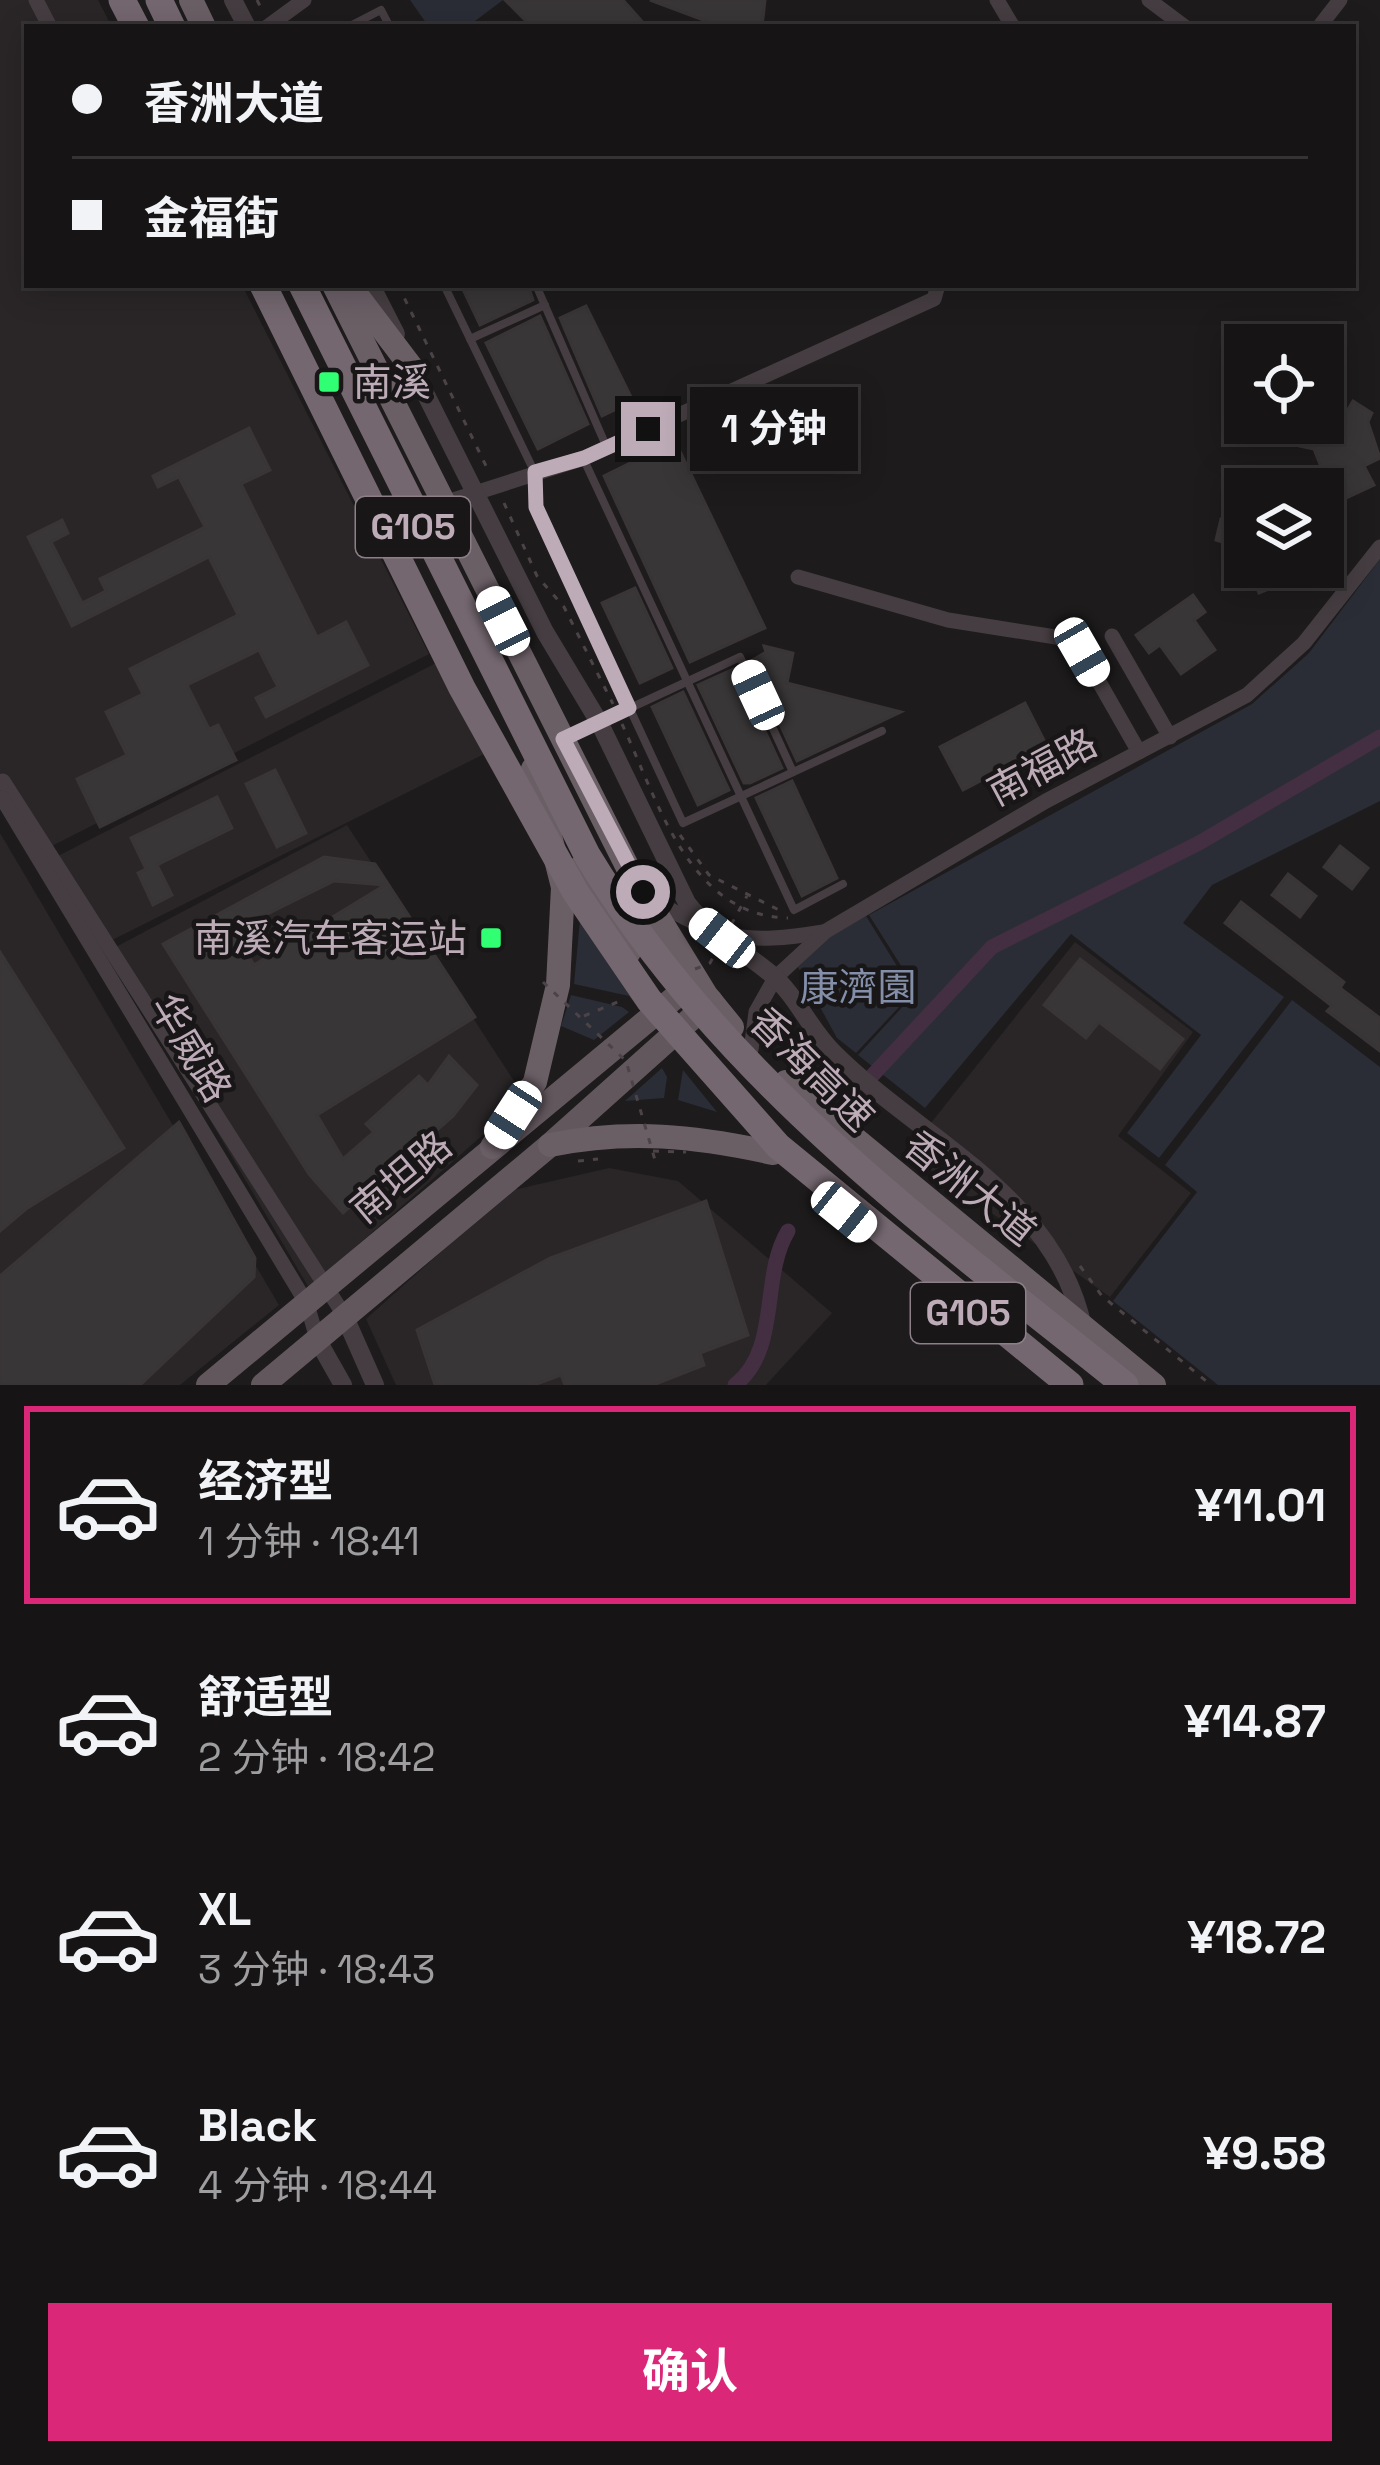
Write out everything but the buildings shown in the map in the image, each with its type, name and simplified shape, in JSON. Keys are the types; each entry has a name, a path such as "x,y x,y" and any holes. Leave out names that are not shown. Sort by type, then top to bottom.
{"highway":[{"name":"香海高速","path":"264,288 462,688 576,893 620,959 778,1146 1070,1385"},
{"name":"G105","path":"298,288 533,769 678,1034 773,1154 1056,1385"},
{"name":"香海高速","path":"299,288 577,834 628,923 746,1066 852,1165 1125,1385"},
{"name":"香洲大道","path":"336,288 643,892 704,990 751,1050 1154,1385"},
{"path":"351,288 415,372"},
{"path":"492,1147 535,1082 557,985 563,887 533,769"},
{"path":"550,1145 602,1135 659,1133 773,1154"}],"main road":[{"name":"南坦路","path":"208,1385 662,1008 704,990"},
{"path":"262,1385 678,1034 704,990"}],"street":[{"path":"272,24 304,0"},
{"path":"1149,0 1181,24"},
{"path":"1321,24 1340,0"},
{"path":"373,288 564,667 599,722 670,875 702,922 776,978 845,1062 932,1130 1030,1225 1062,1272 1083,1327"},
{"path":"444,502 584,458 934,299 937,288"},
{"name":"南福路","path":"751,1050 756,1012 776,978 826,932 907,879 1262,682 1304,643 1380,547"},
{"path":"798,577 948,620 1062,638 1082,652 1139,752"},
{"path":"1112,636 1170,737"},
{"path":"2,787 316,1296 344,1315 375,1385"},
{"path":"643,892 722,938 769,941 826,932"},
{"path":"316,1296 317,1339 344,1385"}],"lane":[{"path":"354,24 382,10 389,24"},
{"path":"445,288 535,472 536,507 683,823 882,731"},
{"path":"537,288 607,448"},
{"path":"470,339 545,305"},
{"path":"584,458 794,910 843,884"},
{"path":"563,739 740,657 794,772"}],"path":[{"path":"664,814 709,875 769,909 795,916"},
{"path":"543,982 626,1061 655,1160"},
{"path":"653,1150 686,1151"},
{"path":"1071,1254 1102,1296 1211,1385"}],"shaded area":[{"path":"0,0 98,0 110,24 24,24 24,288 244,288 429,654 46,849 0,774"},
{"path":"438,662 484,754 102,945 50,860"},
{"path":"347,825 516,1084 484,1134 309,1288 110,950"},
{"path":"0,833 279,1305 180,1385 0,1385"},
{"path":"1075,942 1193,1032 1118,1136 1191,1193 1110,1297 907,1153"},
{"path":"609,1168 678,1181 832,1313 766,1385 396,1385 366,1319 509,1191"}],"green space":[{"path":"410,0 503,0 471,24 427,24"},
{"path":"1380,559 1380,801 1212,885 1183,923 1284,997 1159,1158 1127,1133 1201,1035 1071,934 925,1108 858,1055 917,991 869,915 1252,704 1309,653"},
{"path":"581,909 637,1006 629,996 574,984"},
{"name":"康濟園","path":"866,916 913,992 856,1053 837,1038 798,967 831,936"},
{"path":"571,995 629,1012 594,1040 561,1026"},
{"path":"1292,1000 1380,1067 1380,1385 1218,1385 1113,1301 1197,1192 1165,1165"},
{"path":"662,1068 667,1077 664,1098 625,1101"},
{"path":"683,1070 717,1112 678,1100"}],"waterway":[{"path":"859,1113 870,1078 992,947 1199,843 1380,737"},
{"path":"735,1385 759,1352 774,1269 788,1231"}],"place":[{"name":"南溪","path":"329,382"},
{"name":"南溪汽车客运站","path":"491,938"}],"route":[{"path":"643,892 563,739 629,708 536,507 535,472 584,458 648,429"}]}
